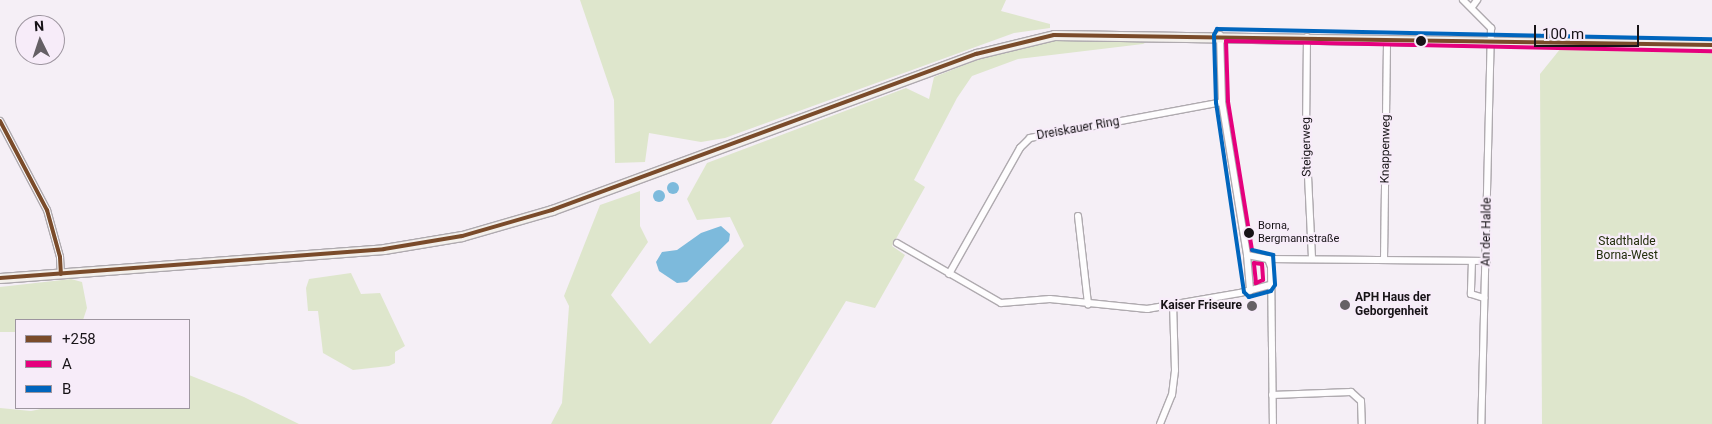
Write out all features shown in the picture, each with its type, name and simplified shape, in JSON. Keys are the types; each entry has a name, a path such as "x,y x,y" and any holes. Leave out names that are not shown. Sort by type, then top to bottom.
{"main road":[{"path":"0,278 384,249 462,236 552,210 1002,45 1076,33 1712,45"}],"street":[{"path":"1463,0 1489,23 1491,40"},
{"path":"1472,7 1476,0"},
{"path":"1220,35 1222,102 1247,255 1250,291"},
{"name":"Steigerweg","path":"1307,37 1306,135 1312,258"},
{"name":"Knappenweg","path":"1384,259 1387,39"},
{"name":"An der Halde","path":"1480,424 1487,261 1491,40"},
{"name":"Dreiskauer Ring","path":"949,274 1020,148 1030,138 1222,102"},
{"path":"0,121 47,210 60,257 61,274"},
{"path":"1078,216 1088,304"},
{"path":"898,242 949,274 1001,303 1050,299 1139,309 1250,291 1269,284"},
{"path":"1247,255 1268,259 1487,261"},
{"path":"1268,259 1271,267 1269,284 1273,301 1273,424"},
{"path":"1472,261 1471,294 1484,298"},
{"path":"1160,424 1172,395 1175,370 1173,304"},
{"path":"1272,394 1351,392 1361,401 1362,424"}],"green space":[{"path":"580,0 1006,0 1001,11 1050,24 1050,28 1014,33 725,138 701,142 649,133 645,162 615,163 614,100"},
{"path":"1087,37 1152,39 1143,44 1018,59 972,76 957,98 914,180 925,187 892,246 905,255 875,308 846,301 771,424 551,424 562,403 569,306 564,296 600,205 640,191 640,226 648,242 611,295 650,344 744,246 730,217 697,220 687,199 707,163 906,88 929,99 934,77 1002,50 1039,40"},
{"name":"Stadthalde Borna-West","path":"1561,48 1712,51 1712,424 1542,424 1540,74"},
{"path":"351,273 361,294 380,293 405,346 395,352 395,363 389,366 353,370 323,353 318,311 308,311 306,288 309,279"},
{"path":"71,279 82,282 87,308 83,319 15,319 15,332 0,332 0,287"},
{"path":"190,375 244,397 299,424 0,424 0,408 31,411 41,409 190,409"}],"water":[{"path":"671,182 675,182 679,188 675,194 671,194 667,190 667,186"},
{"path":"657,190 661,190 665,196 661,202 657,202 653,198 653,194"},
{"path":"721,226 730,234 729,241 687,282 677,283 659,271 656,262 662,252 677,250 701,233"}],"transit line":[{"name":"B","path":"1252,250 1273,255 1275,285 1271,291 1249,297 1244,292 1216,103 1214,35 1217,29 1712,39"},
{"name":"+258","path":"0,278 384,249 462,236 552,210 976,54 1054,35 1712,45"},
{"name":"A","path":"1252,250 1228,101 1226,41 1712,51"},
{"name":"+258","path":"0,121 47,210 60,257 61,274"},
{"name":"A","path":"1254,263 1262,264 1263,280 1256,283 1254,263"}],"place":[{"name":"Borna, Bergmannstraße","path":"1249,233"},
{"name":"APH Haus der Geborgenheit","path":"1345,305"},
{"name":"Kaiser Friseure","path":"1252,306"}]}
